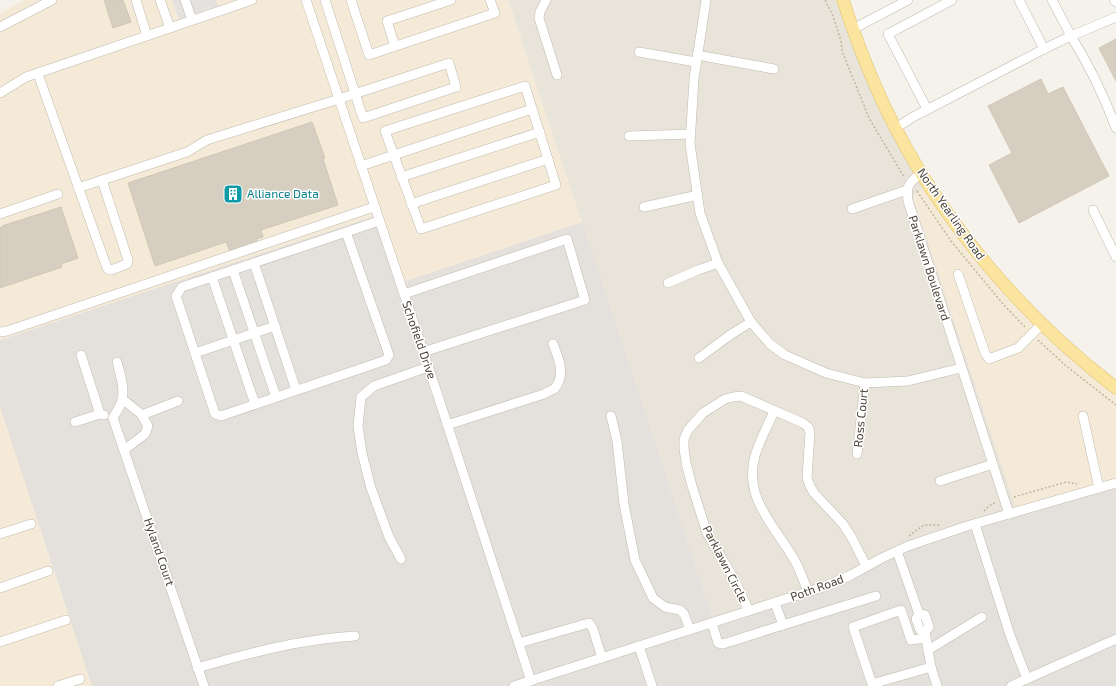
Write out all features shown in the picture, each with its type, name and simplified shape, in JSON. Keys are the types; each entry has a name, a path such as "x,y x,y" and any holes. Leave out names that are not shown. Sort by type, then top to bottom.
{"main road":[{"name":"North Yearling Road","path":"843,0 857,42 896,128 922,173 972,246 1017,298 1042,324 1077,357 1116,387"}],"street":[{"path":"0,27 52,0"},
{"path":"136,0 147,36"},
{"path":"160,0 170,28"},
{"path":"185,0 192,20"},
{"path":"0,93 26,78 192,20 229,4 252,0"},
{"path":"78,188 187,152 207,140 356,94 448,63 456,87 363,118 356,94 325,0"},
{"path":"351,0 369,55 495,13 490,0"},
{"path":"395,46 387,21 451,0"},
{"path":"546,0 540,12 539,18 557,75"},
{"path":"706,0 694,79 690,144 700,214 718,263 751,322 770,344 784,355 826,373 864,383 908,381 961,368"},
{"path":"853,29 908,0"},
{"path":"927,109 888,34 952,0"},
{"path":"1019,0 1044,49"},
{"path":"1052,0 1106,102 1116,128"},
{"name":"Schofield Drive","path":"310,1 339,99 374,207 531,681"},
{"path":"896,128 927,109 1044,49 1116,17"},
{"path":"638,52 774,69"},
{"path":"38,74 107,268 111,270 129,262 102,180"},
{"path":"525,86 540,132 556,185 421,230 385,131 525,86"},
{"path":"361,166 532,109"},
{"path":"401,177 540,132"},
{"path":"629,136 691,134"},
{"path":"411,204 548,159"},
{"path":"852,209 907,190 913,180 922,173"},
{"name":"Parklawn Boulevard","path":"907,190 908,201 1009,514"},
{"path":"0,214 58,194"},
{"path":"644,207 698,195"},
{"path":"0,332 7,331 374,207"},
{"path":"1093,210 1116,257"},
{"path":"346,232 389,355 386,360 221,416 215,414 176,296 182,288 212,277 254,263 346,232 379,221"},
{"path":"404,294 567,239 584,300 423,352"},
{"path":"254,263 296,390"},
{"path":"668,283 718,263"},
{"path":"233,270 276,397"},
{"path":"958,274 985,353 989,358 1018,348 1042,324"},
{"path":"212,277 255,404"},
{"path":"699,358 730,335 751,322"},
{"path":"195,353 275,326"},
{"path":"447,424 544,394 555,388 561,375 560,361 553,344"},
{"path":"81,355 100,414"},
{"path":"75,422 100,414 114,418 122,399 122,387 117,362"},
{"path":"401,559 389,537 371,488 362,453 358,426 361,397 374,386 428,367"},
{"name":"Ross Court","path":"857,454 864,383"},
{"name":"Parklawn Circle","path":"749,612 734,579 707,533 692,486 684,448 684,439 688,430 703,413 725,399 741,396 803,423 808,427 810,432 807,478 810,486 814,493 843,524 866,566"},
{"path":"122,399 142,415 146,421 148,429 145,434 124,450"},
{"path":"142,415 178,401"},
{"path":"774,411 755,456 753,483 759,504 768,521 794,560 808,592"},
{"path":"612,416 618,440 624,504 635,560 653,598 665,607 680,610 684,614 690,630"},
{"path":"1083,416 1099,488"},
{"name":"Hyland Court","path":"114,418 204,686"},
{"path":"940,482 993,464"},
{"name":"Poth Road","path":"514,686 808,592 839,581 897,551 975,524 1116,483"},
{"path":"0,534 30,524"},
{"path":"975,524 1010,635 1027,679"},
{"path":"897,551 919,614 916,619 918,625 920,630 926,635 931,667 937,686"},
{"path":"0,588 48,571"},
{"path":"712,623 718,643 723,644 876,596"},
{"path":"775,603 783,625"},
{"path":"926,635 911,640 901,610 853,626 872,684 931,667"},
{"path":"928,650 982,618"},
{"path":"0,642 66,620"},
{"path":"518,643 588,624 593,629 602,658"},
{"path":"197,668 256,651 329,637 355,636"},
{"path":"1010,686 1116,639"},
{"path":"639,646 652,686"},
{"path":"58,686 80,679"}],"path":[{"path":"982,513 993,503 1066,482 1071,482 1078,485"},
{"path":"908,537 924,525 943,525"}],"shaded area":[{"path":"25,0 508,0 582,222 400,283 0,340 0,13"},
{"path":"172,0 216,0 218,6 179,19"},
{"path":"508,0 843,0 854,34 929,185 913,196 1017,511 843,581 715,624"},
{"path":"929,185 1023,305 1116,389 1116,481 1017,511 913,196"},
{"path":"378,215 400,283 582,222 715,624 817,591 888,556 1116,481 1116,686 92,686 0,407 0,340"},
{"path":"0,407 26,485 92,686 0,686"}],"building":[{"path":"104,0 123,0 131,22 113,28"},
{"path":"1116,39 1116,81 1099,48"},
{"path":"1041,79 1048,94 1063,87 1109,176 1019,223 989,165 1012,153 988,106"},
{"name":"Alliance Data","path":"312,122 325,158 323,159 338,205 261,230 263,237 256,239 258,243 230,252 226,242 155,266 128,183"},
{"path":"61,207 78,258 61,264 62,267 0,288 0,228 2,226"}],"place":[{"name":"Alliance Data","path":"233,194"}]}
